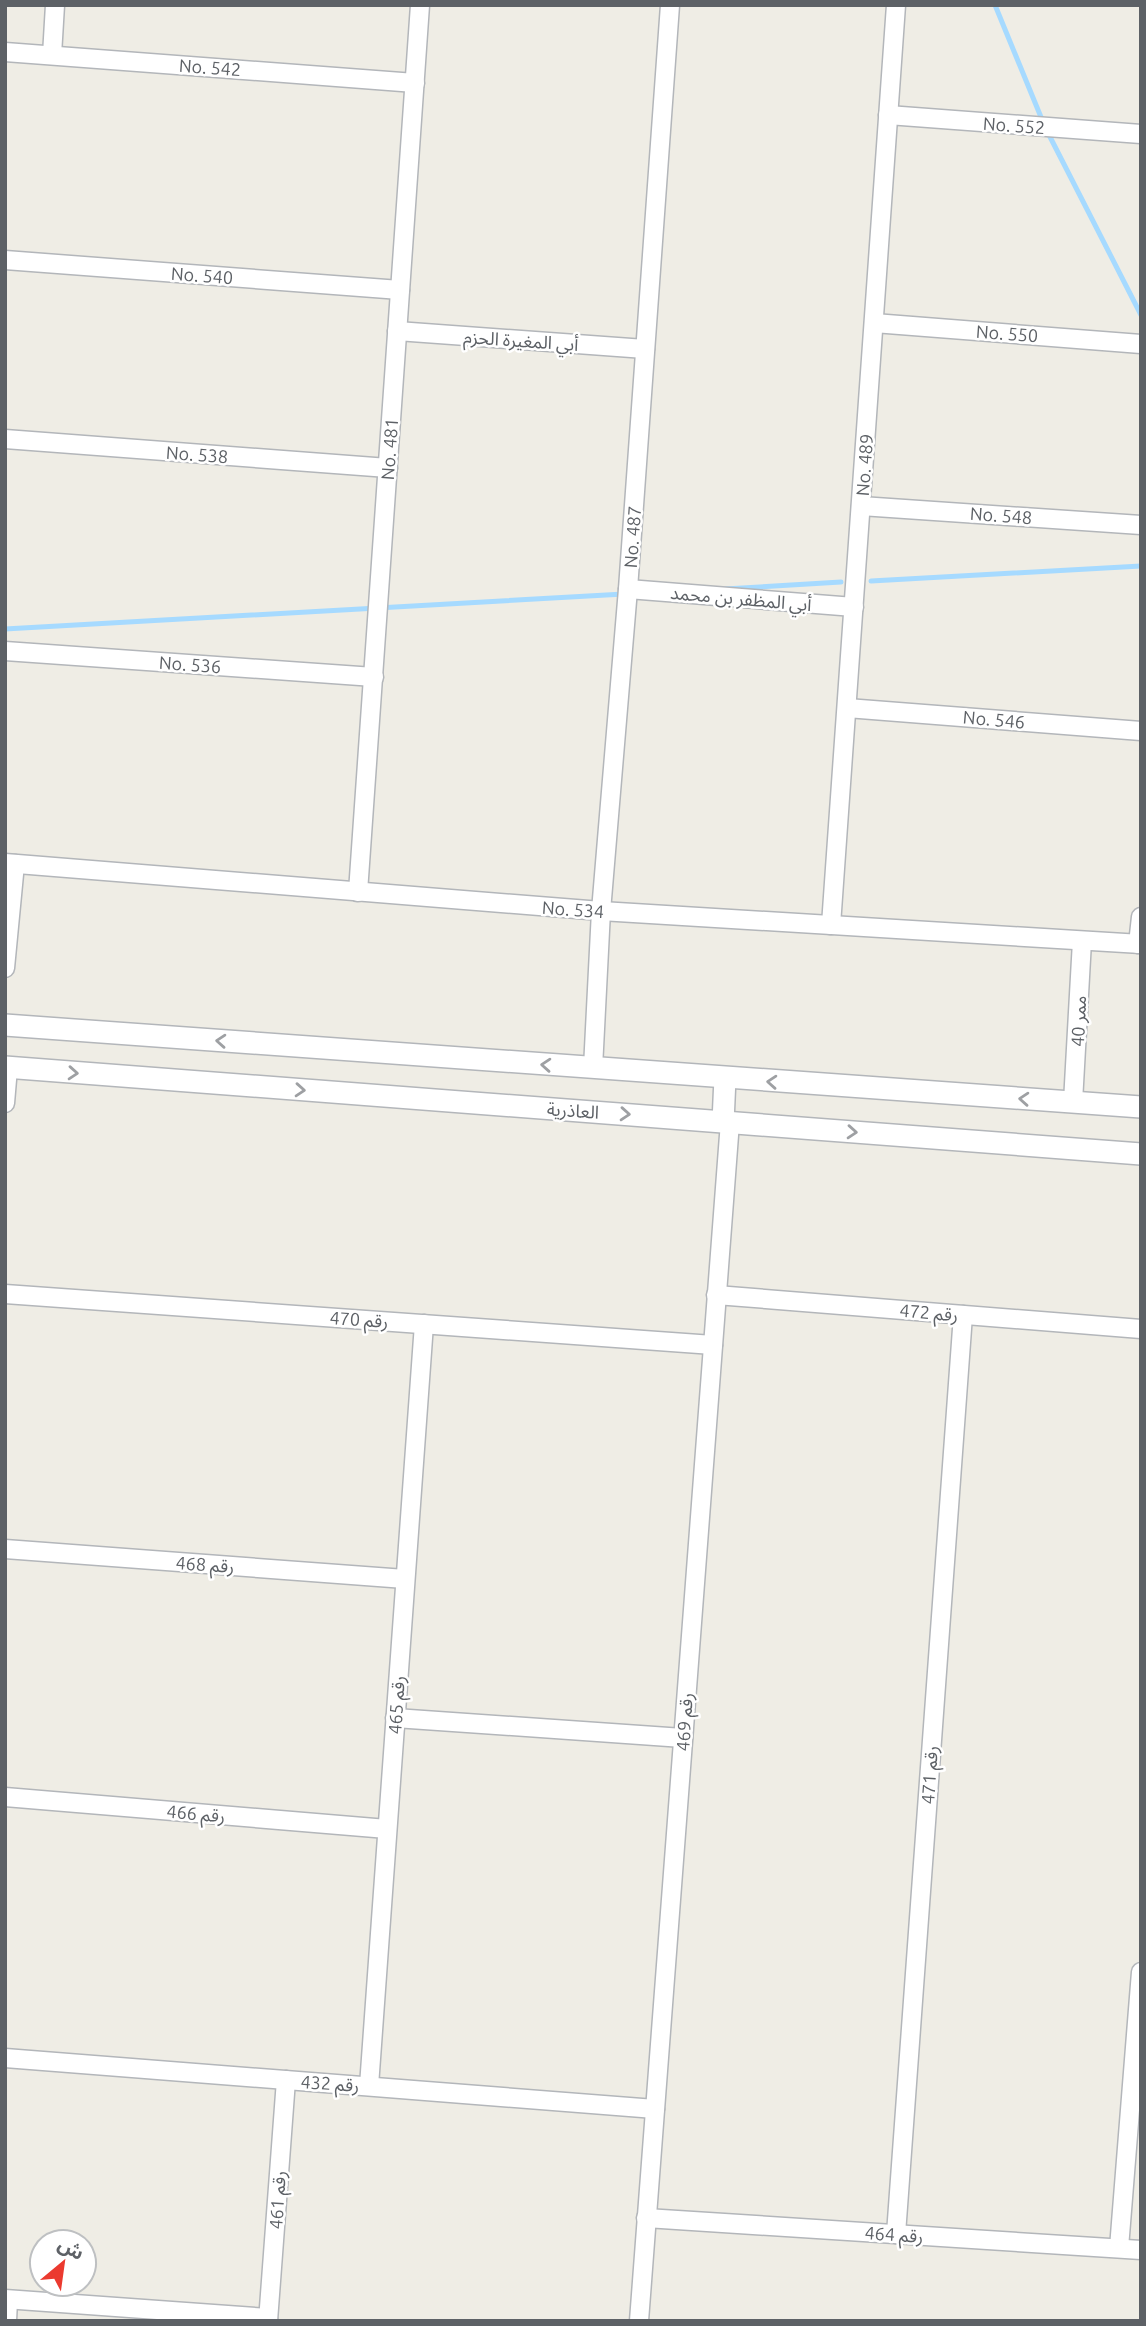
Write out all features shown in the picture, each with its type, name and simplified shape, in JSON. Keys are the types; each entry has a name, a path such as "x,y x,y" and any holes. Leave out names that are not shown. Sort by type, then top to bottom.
{"street":[{"path":"52,55 55,5"},
{"name":"No. 481","path":"358,892 420,5"},
{"name":"No. 487","path":"593,1068 601,911 628,589 670,5"},
{"name":"No. 489","path":"831,925 896,5"},
{"name":"No. 542","path":"5,52 415,83"},
{"name":"No. 552","path":"888,115 1141,134"},
{"name":"No. 540","path":"5,260 400,290"},
{"name":"No. 550","path":"874,323 1141,344"},
{"name":"أبي المغيرة الحزم","path":"397,331 645,349"},
{"name":"No. 538","path":"5,439 388,468"},
{"name":"No. 548","path":"861,506 1141,525"},
{"name":"أبي المظفر بن محمد","path":"628,589 854,607"},
{"name":"No. 536","path":"5,651 374,677"},
{"name":"No. 546","path":"847,708 1141,731"},
{"path":"5,968 10,864"},
{"name":"No. 534","path":"10,864 601,911 1140,944"},
{"path":"1140,944 1141,917"},
{"name":"ممر 40","path":"1073,1102 1082,941"},
{"path":"5,1025 1141,1108"},
{"path":"5,1103 7,1068"},
{"name":"العاذرية","path":"7,1068 1141,1154"},
{"path":"725,1079 727,1122"},
{"name":"رقم 469","path":"639,2321 713,1345 727,1122"},
{"name":"رقم 470","path":"5,1294 713,1345"},
{"name":"رقم 472","path":"716,1294 1141,1329"},
{"name":"رقم 471","path":"896,2234 962,1315"},
{"name":"رقم 465","path":"369,2086 424,1324"},
{"name":"رقم 468","path":"5,1549 405,1579"},
{"path":"395,1718 683,1738"},
{"name":"رقم 466","path":"5,1797 387,1829"},
{"path":"1119,2248 1141,1972"},
{"name":"رقم 432","path":"5,2058 655,2109"},
{"name":"رقم 461","path":"268,2319 286,2080"},
{"name":"رقم 464","path":"646,2218 1141,2250"},
{"path":"7,2321 7,2299 268,2319"}],"waterway":[{"path":"995,5 1043,122"},
{"path":"1047,131 1141,315"},
{"path":"871,581 1141,566"},
{"path":"725,589 841,582"},
{"path":"5,629 624,594"}]}
